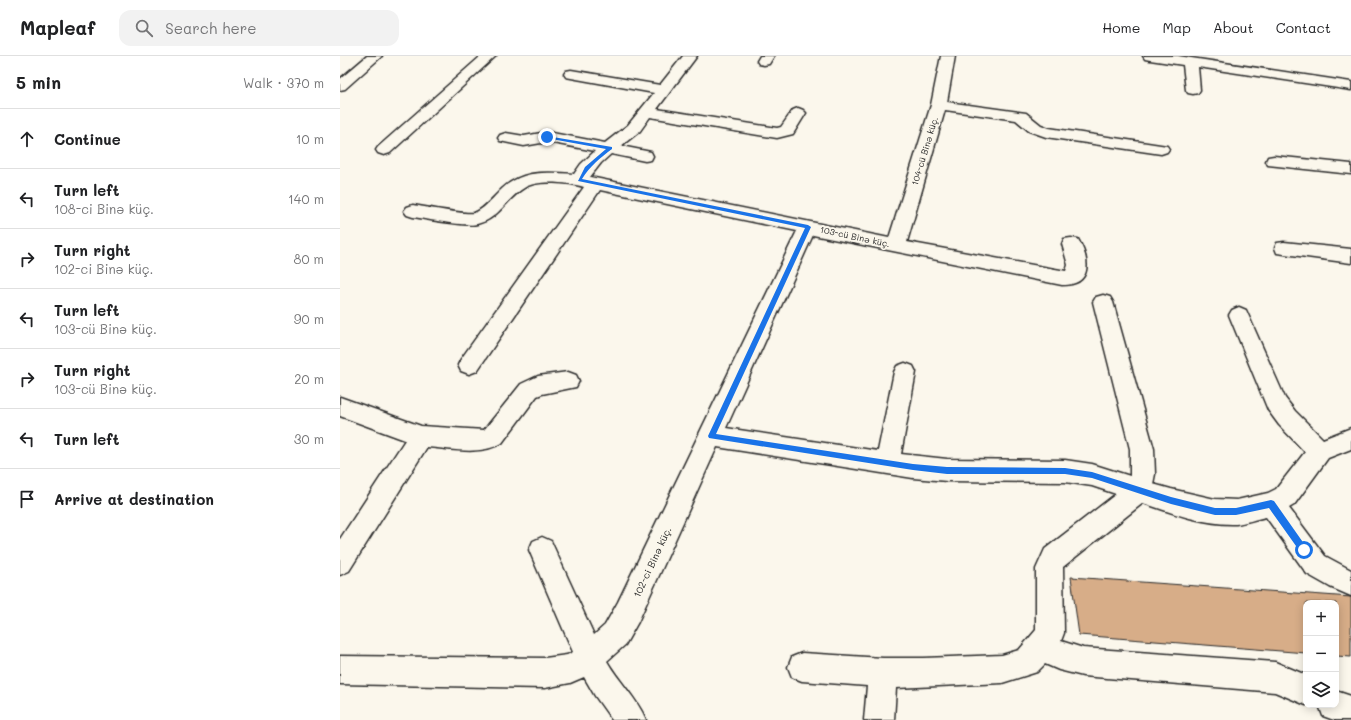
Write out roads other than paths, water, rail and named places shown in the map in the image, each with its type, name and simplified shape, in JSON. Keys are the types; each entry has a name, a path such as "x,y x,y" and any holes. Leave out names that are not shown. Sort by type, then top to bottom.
{"street":[{"path":"340,86 375,56"},
{"path":"384,150 489,56"},
{"path":"468,365 587,182 587,168 595,159 634,128 690,56"},
{"name":"104-cü Binə küç.","path":"896,246 939,105 945,56"},
{"path":"1150,56 1351,86"},
{"path":"1190,62 1193,90"},
{"path":"571,74 664,90"},
{"path":"939,105 1021,116 1035,128 1046,132 1161,149"},
{"path":"646,112 777,133 786,131 798,113"},
{"path":"506,138 524,141 547,137 646,156"},
{"path":"1274,161 1351,169"},
{"name":"103-cü Binə küç.","path":"413,211 474,219 482,217 490,212 517,185 525,180 533,178 587,182 896,246 1062,278 1070,278 1077,273 1077,265 1071,244"},
{"name":"102-ci Binə küç.","path":"340,670 545,673 570,669 590,658 615,635 628,612 712,436 808,227"},
{"path":"1284,248 1351,256"},
{"path":"802,667 882,673 924,673 1002,669 1027,662 1042,646 1050,633 1049,569 1054,558 1139,491 1143,474 1142,449 1103,302"},
{"path":"1239,315 1276,403 1288,418 1320,451"},
{"path":"887,462 905,372"},
{"path":"340,406 421,436 465,440 486,440 494,436 529,390 538,384 568,381"},
{"path":"340,562 421,436"},
{"path":"712,436 947,470 1065,471 1092,475 1171,501 1215,511 1236,512 1271,504 1285,496 1320,451 1351,438"},
{"path":"1271,504 1316,565 1351,583"},
{"path":"542,550 590,658 605,686 631,720"},
{"path":"1042,646 1059,656 1083,662 1275,677 1303,689"},
{"path":"880,720 882,673"},
{"path":"1339,707 1351,711"}]}
